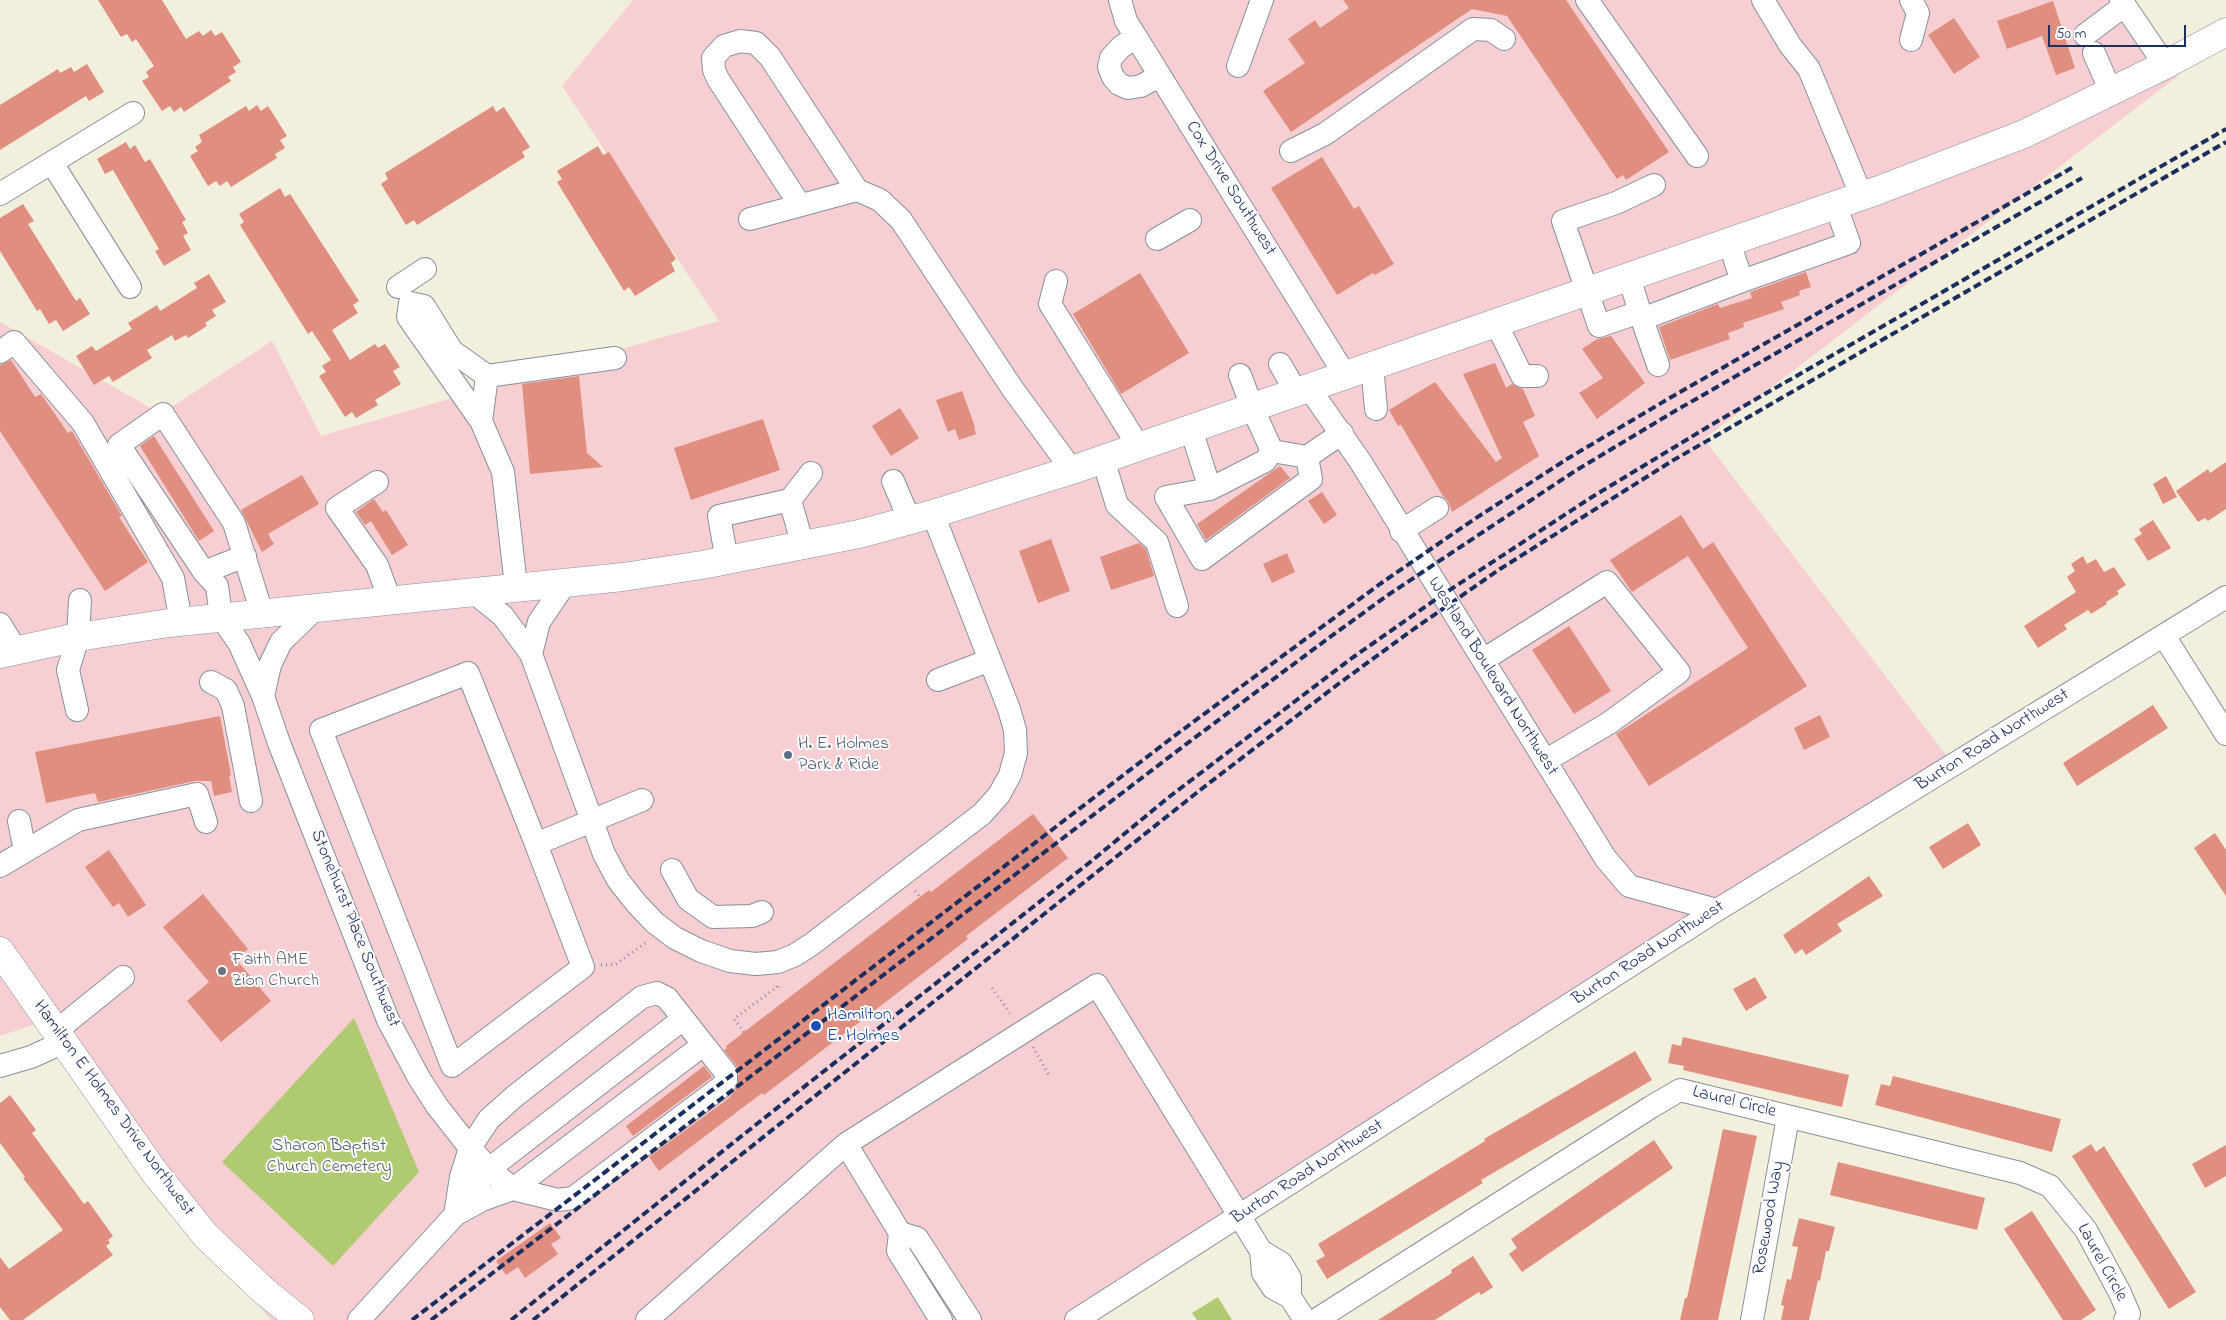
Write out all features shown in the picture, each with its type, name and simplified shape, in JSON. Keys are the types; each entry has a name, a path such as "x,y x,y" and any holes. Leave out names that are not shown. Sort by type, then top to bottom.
{"main road":[{"path":"8,652 78,637 262,612 623,577 728,561 803,546 922,518 1103,460 1372,365 1836,206 2024,134 2165,65 2226,32"},
{"name":"Hamilton E Holmes Drive Northwest","path":"0,950 155,1173 206,1236 264,1291 300,1320"}],"street":[{"name":"Cox Drive Southwest","path":"1120,0 1126,21 1136,38 1345,375"},
{"path":"1238,66 1262,0"},
{"path":"1587,0 1697,156"},
{"path":"1763,0 1790,45 1809,69 1862,196"},
{"path":"1911,0 1918,13 1911,40"},
{"path":"2111,92 2090,44 2123,3 2165,65"},
{"path":"1291,152 1325,134 1473,29 1491,30 1504,39"},
{"path":"1136,38 1121,47 1111,58 1108,67 1112,77 1119,84 1128,88 1141,86 1159,76"},
{"path":"800,205 718,79 714,70 714,58 724,46 740,41 756,43 770,57 857,190 880,200 901,220 1012,388 1072,470"},
{"path":"0,194 133,113"},
{"path":"52,163 130,287"},
{"path":"1654,185 1616,203 1563,221 1599,326 1641,316 1849,242 1836,206"},
{"path":"750,219 857,190"},
{"path":"1157,240 1190,220"},
{"path":"1729,242 1742,281"},
{"path":"398,287 425,269"},
{"path":"1629,277 1658,365"},
{"path":"1056,281 1050,304 1139,447"},
{"path":"1496,323 1522,376 1537,376"},
{"path":"0,352 14,342 83,423 173,578 181,622"},
{"path":"516,586 503,472 482,421 445,357 487,376 615,358"},
{"name":"Westland Boulevard Northwest","path":"1280,364 1342,433 1606,859 1629,886 1717,910"},
{"path":"1372,365 1376,409"},
{"path":"482,421 487,376"},
{"path":"1240,376 1252,408 1272,451"},
{"path":"221,617 217,586 204,572 119,445 163,414 234,523 262,612"},
{"path":"1190,429 1210,489"},
{"path":"1272,451 1307,457 1342,433"},
{"path":"1272,451 1265,461 1210,489 1166,497 1202,558 1311,479 1307,457"},
{"path":"1103,460 1117,505 1157,542 1177,606"},
{"path":"728,561 719,516 790,500 811,473"},
{"path":"472,591 503,616 530,654 604,854 618,880 636,903 664,930 701,952 730,962 756,964 778,962 795,955 812,944 982,814 999,795 1010,775 1016,753 1015,730 990,660 922,518 893,481"},
{"path":"377,482 337,508 377,565 390,600"},
{"path":"790,500 803,546"},
{"path":"1401,531 1437,508"},
{"path":"204,572 245,556"},
{"path":"530,654 539,622 566,582"},
{"path":"1483,660 1607,582 1679,672 1609,723 1545,761"},
{"name":"Burton Road Northwest","path":"1076,1320 1717,910 2226,596"},
{"path":"76,710 68,670 78,637 80,600"},
{"path":"263,696 270,665 281,642 317,607"},
{"name":"Stonehurst Place Southwest","path":"221,617 239,643 263,696 388,1020 419,1078 437,1106 489,1169 513,1189"},
{"path":"0,624 8,652"},
{"path":"2164,636 2226,734"},
{"path":"938,680 990,660"},
{"path":"468,673 536,844 583,966 452,1066 321,730 468,673"},
{"path":"210,682 226,690 233,706 252,801"},
{"path":"0,866 78,820 197,794 206,822"},
{"path":"536,844 642,800"},
{"path":"18,821 25,851"},
{"path":"672,870 688,899 713,916 752,916 762,912"},
{"path":"0,1066 31,1057 60,1037 123,977"},
{"path":"646,1320 846,1144 1097,985 1261,1251 1282,1263 1290,1278 1290,1297 1305,1320"},
{"path":"455,1215 461,1176 470,1148 490,1119 515,1096 642,997 658,993 668,998 726,1073 726,1081 722,1088 573,1198 558,1200 513,1189"},
{"path":"359,1320 455,1215 467,1196 489,1169 683,1019"},
{"path":"455,1215 482,1200 513,1189 703,1045"},
{"name":"Laurel Circle","path":"1316,1320 1651,1106 1680,1090 2020,1173 2050,1186 2086,1230 2120,1293 2129,1314 2125,1320"},
{"name":"Rosewood Way","path":"1752,1320 1788,1117"},
{"path":"846,1144 900,1233 898,1251 941,1320"},
{"path":"900,1233 917,1238 970,1320"}],"path":[{"path":"583,966 616,964 664,930"},
{"path":"744,1032 734,1019 777,987 778,962"},
{"path":"869,962 884,980"},
{"path":"992,988 1010,1013"},
{"path":"1032,1047 1050,1077"}],"shaded area":[{"path":"633,0 2125,0 2178,76 1704,439 1949,759 1091,1320 271,1320 160,1191 54,1018 0,1036 0,322 161,414 272,341 321,436 719,321 562,86"}],"green space":[{"name":"Sharon Baptist Church Cemetery","path":"354,1018 419,1172 333,1266 222,1162"},
{"path":"1218,1297 1232,1320 1197,1320 1192,1313"}],"building":[{"path":"98,0 162,0 186,39 199,31 203,36 211,30 215,36 222,32 241,62 233,67 236,72 228,77 231,81 184,112 181,107 174,112 170,106 162,111 142,81 149,77 146,72 154,66 136,39 132,42 127,34 121,37"},
{"path":"1343,0 1566,0 1669,152 1626,180 1623,175 1617,179 1507,16 1472,9 1291,132 1263,91 1305,63 1288,39 1315,20 1320,28 1349,8"},
{"path":"2053,1 2075,68 2056,75 2042,36 2007,49 1997,21"},
{"path":"1954,18 1980,57 1954,74 1928,35"},
{"path":"87,64 104,92 89,101 86,96 0,150 0,105 58,69 60,73 71,67 74,72"},
{"path":"257,105 261,111 268,106 287,136 280,140 285,148 275,154 277,158 231,187 227,181 220,186 216,181 208,186 190,156 198,151 195,147 202,142 199,135 246,106 249,111"},
{"path":"493,106 496,112 504,107 530,147 522,152 525,157 417,225 414,220 406,225 381,184 388,179 385,173"},
{"path":"126,142 130,149 135,145 145,162 150,159 186,220 182,222 188,233 183,236 191,250 164,266 155,251 159,249 113,170 105,174 97,159"},
{"path":"598,146 603,155 609,152 676,259 671,263 675,271 635,296 629,287 624,291 557,182 562,179 557,171"},
{"path":"1322,157 1354,209 1359,206 1394,264 1375,275 1373,273 1337,295 1271,188"},
{"path":"280,188 285,197 290,194 359,301 353,305 358,313 332,330 350,360 375,344 378,348 385,344 400,367 393,371 401,384 375,400 378,405 356,418 352,412 345,417 319,376 326,372 322,366 331,360 312,331 308,334 240,225 244,222 239,214"},
{"path":"23,204 34,221 28,224 76,301 80,298 90,314 63,331 56,320 49,324 40,309 37,311 0,251 0,218"},
{"path":"1806,272 1811,287 1799,291 1800,295 1781,302 1784,309 1743,323 1744,327 1728,333 1730,339 1670,360 1659,327 1718,304 1720,308 1752,298 1750,292"},
{"path":"1140,273 1189,353 1121,394 1073,314"},
{"path":"209,274 226,302 212,310 216,316 205,323 207,326 188,338 186,335 175,341 172,335 147,350 152,358 113,382 109,376 94,385 76,356 92,346 96,351 132,329 128,323 157,305 160,311 197,288 194,283"},
{"path":"1611,336 1645,383 1597,419 1579,393 1603,378 1582,349 1597,339"},
{"path":"11,360 35,397 41,394 68,433 72,431 122,516 119,517 148,562 105,591 0,431 0,365"},
{"path":"1495,363 1506,388 1512,384 1523,389 1535,416 1523,422 1539,456 1452,512 1448,501 1443,496 1401,425 1398,426 1389,410 1435,382 1496,462 1502,458 1463,374"},
{"path":"579,376 587,453 603,467 530,474 522,384"},
{"path":"962,391 976,434 959,440 955,429 948,432 936,400"},
{"path":"900,408 919,438 891,456 872,426"},
{"path":"763,419 780,470 691,500 674,448"},
{"path":"154,436 214,531 199,541 140,446"},
{"path":"2226,462 2226,509 2208,521 2205,518 2198,522 2176,491 2208,469 2210,473"},
{"path":"1280,466 1290,478 1206,540 1197,524"},
{"path":"302,475 319,504 268,534 274,544 262,552 241,510"},
{"path":"2166,476 2177,497 2163,504 2153,484"},
{"path":"1322,492 1337,515 1324,524 1308,501"},
{"path":"374,499 383,512 386,510 408,545 392,555 371,521 365,525 356,512"},
{"path":"1681,515 1703,549 1713,542 1807,686 1649,786 1616,734 1748,648 1688,556 1632,592 1610,560"},
{"path":"2153,520 2171,548 2148,561 2134,539 2142,534 2139,529"},
{"path":"1051,539 1070,591 1038,603 1019,551"},
{"path":"1139,543 1146,549 1154,576 1111,590 1100,557"},
{"path":"1287,553 1295,572 1272,583 1263,564"},
{"path":"2083,556 2087,564 2096,559 2104,572 2114,567 2126,585 2117,591 2119,594 2106,602 2107,604 2091,614 2088,610 2064,625 2067,629 2038,648 2024,626 2076,592 2067,577 2075,571 2071,564"},
{"path":"1569,626 1611,691 1574,714 1532,650"},
{"path":"2153,705 2168,728 2077,786 2063,763"},
{"path":"1820,715 1830,737 1804,750 1794,728"},
{"path":"220,716 231,775 229,776 232,792 214,796 211,781 195,781 98,802 95,793 46,803 35,752"},
{"path":"1033,814 1068,858 966,936 968,939 764,1095 762,1093 659,1171 649,1157 729,1098 736,1089 739,1072 724,1050 727,1048 726,1046 929,890 931,892"},
{"path":"1968,823 1981,845 1943,869 1929,847"},
{"path":"2215,833 2226,850 2226,896 2194,848"},
{"path":"109,850 146,905 128,917 119,903 113,907 85,867"},
{"path":"1869,876 1883,896 1837,924 1842,931 1806,955 1802,949 1795,954 1783,935"},
{"name":"Faith AME Zion Church","path":"203,894 248,949 236,959 271,1001 221,1042 187,1001 209,982 163,927"},
{"path":"1755,977 1767,998 1746,1011 1733,989"},
{"path":"1683,1037 1849,1075 1842,1107 1683,1070 1684,1066 1668,1063 1672,1044 1681,1046"},
{"path":"1635,1051 1652,1080 1481,1180 1483,1183 1327,1279 1316,1261 1325,1256 1318,1244 1485,1141 1484,1139"},
{"path":"704,1066 712,1077 633,1136 626,1126"},
{"path":"1893,1076 2061,1119 2052,1152 1875,1105 1881,1084 1890,1086"},
{"path":"10,1095 36,1130 32,1133 84,1204 88,1201 113,1236 108,1240 110,1243 106,1246 113,1255 23,1320 10,1320 0,1307 0,1257 9,1269 63,1230 23,1178 25,1177 0,1143 0,1103"},
{"path":"1723,1129 1757,1136 1718,1320 1680,1320 1685,1298 1687,1298"},
{"path":"1654,1140 1673,1168 1522,1272 1509,1254 1517,1248 1511,1239"},
{"path":"2091,1144 2096,1152 2104,1146 2196,1292 2169,1309 2072,1156"},
{"path":"2226,1145 2226,1176 2205,1188 2192,1164"},
{"path":"1838,1162 1985,1198 1977,1230 1830,1195"},
{"path":"2032,1211 2096,1310 2081,1320 2063,1320 2004,1229"},
{"path":"1799,1218 1835,1227 1829,1251 1826,1251 1809,1320 1781,1320 1784,1306 1781,1305 1787,1279 1791,1280 1798,1247 1792,1246"},
{"path":"550,1223 561,1238 551,1244 558,1254 525,1278 518,1267 506,1275 496,1261"},
{"path":"1473,1256 1493,1287 1481,1295 1479,1292 1435,1320 1378,1320 1452,1273 1451,1270"}],"railway":[{"path":"511,1320 1089,863 1169,797 1352,658 1442,595 1592,497 1711,425 2226,129"},
{"path":"533,1320 1204,787 1337,685 1500,569 1672,461 2226,142"},
{"path":"412,1320 1177,734 1380,584 1473,520 1567,459 1668,399 2075,166"},
{"path":"431,1320 1185,745 1388,595 1575,471 1675,411 2082,178"}],"place":[{"name":"H. E. Holmes Park & Ride","path":"788,755"},
{"name":"Faith AME Zion Church","path":"222,971"},
{"name":"Hamilton E. Holmes","path":"816,1026"}]}
